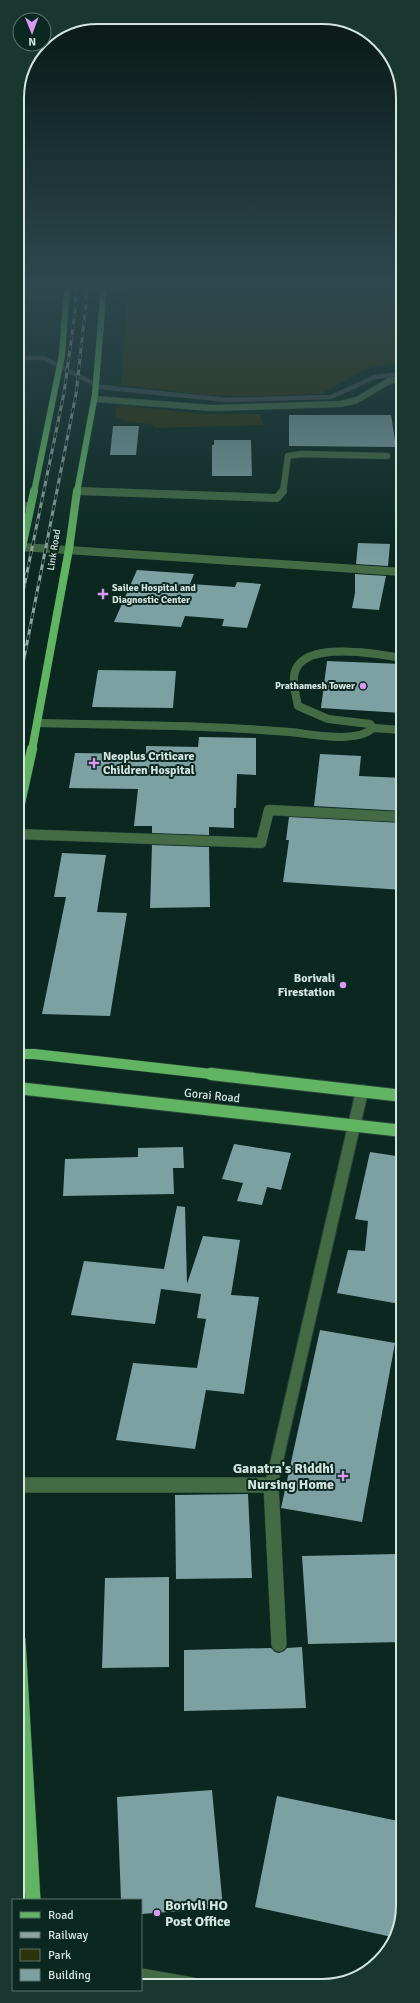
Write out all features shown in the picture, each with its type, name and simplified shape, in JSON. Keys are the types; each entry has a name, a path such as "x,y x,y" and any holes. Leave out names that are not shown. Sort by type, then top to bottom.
{"main road":[{"path":"24,539 57,379"},
{"name":"Link Road","path":"24,786 38,723 69,550 77,491 95,397 96,379"},
{"name":"Gorai Road","path":"24,1054 396,1095"},
{"name":"Gorai Road","path":"24,1089 396,1130"},
{"path":"24,1744 33,1899"}],"street":[{"path":"95,397 212,408 341,404 361,398 389,381 396,379"},
{"path":"77,491 277,498 283,493 288,456 301,454 387,456"},
{"path":"24,508 31,509"},
{"path":"24,510 31,509"},
{"path":"24,547 396,572"},
{"path":"396,657 360,651 314,655 304,659 297,667 294,685 298,706 328,719 370,724 373,728 396,730"},
{"path":"38,723 242,728 342,736 368,733 373,728"},
{"path":"24,834 261,843 269,810 396,817"},
{"path":"279,1644 271,1484 356,1126 362,1092"},
{"path":"24,1485 271,1484"},
{"path":"142,1976 158,1979"}],"green space":[{"path":"121,379 347,379 321,394 258,396 205,395 121,385"},
{"path":"121,405 200,414 260,414 263,425 155,428 150,424 128,422 116,416 117,409"}],"building":[{"path":"289,415 391,415 396,447 289,446"},
{"path":"113,426 139,426 136,455 110,455"},
{"path":"214,440 251,440 252,476 212,476 212,445 214,445"},
{"path":"358,543 390,544 388,566 356,564"},
{"path":"137,570 194,574 190,584 235,587 237,582 261,584 247,628 222,626 224,619 185,616 181,627 114,622"},
{"path":"355,574 386,576 379,610 352,608 355,593"},
{"name":"Prathamesh Tower","path":"327,661 396,664 396,713 321,708"},
{"path":"98,670 176,671 173,708 92,707"},
{"path":"199,737 256,738 256,775 237,774 234,828 209,827 209,835 152,833 152,826 134,826 138,789 69,788 75,753 146,754 146,746 198,747"},
{"path":"320,754 361,756 359,776 396,778 396,811 314,806"},
{"path":"289,817 396,823 396,890 283,882 289,840 286,840"},
{"path":"152,845 209,847 210,907 150,908"},
{"path":"62,853 106,855 97,912 127,913 110,1016 42,1014 66,897 54,897"},
{"path":"234,1144 291,1153 281,1190 267,1187 262,1205 237,1201 243,1183 222,1179"},
{"path":"183,1147 184,1168 173,1168 174,1194 63,1196 65,1159 138,1157 138,1148"},
{"path":"370,1152 396,1156 396,1303 337,1293 348,1250 365,1251 368,1221 355,1219"},
{"path":"177,1206 185,1207 187,1284 203,1236 240,1240 231,1295 259,1297 244,1394 206,1390 195,1449 116,1440 133,1363 197,1368 206,1319 197,1318 201,1294 161,1289 155,1324 71,1315 84,1261 164,1269"},
{"path":"320,1330 395,1343 362,1522 281,1508"},
{"path":"248,1494 252,1578 176,1579 175,1495"},
{"path":"396,1554 396,1642 308,1644 302,1556"},
{"path":"169,1577 169,1667 102,1668 105,1578"},
{"path":"302,1647 306,1708 184,1711 184,1650 271,1648 275,1652 279,1653 287,1648"},
{"path":"212,1790 223,1908 142,1914 142,1899 121,1899 117,1797"},
{"path":"277,1796 396,1821 396,1909 389,1936 255,1907"}],"waterway":[{"path":"85,379 100,387 227,400 331,397 370,379"}],"railway":[{"path":"24,587 66,379"},
{"path":"24,658 78,379"}],"place":[{"name":"Sailee Hospital and Diagnostic Center","path":"103,594"},
{"name":"Prathamesh Tower","path":"363,686"},
{"name":"Neoplus Criticare Children Hospital","path":"94,763"},
{"name":"Borivali Firestation","path":"343,985"},
{"name":"Ganatra's Riddhi Nursing Home","path":"343,1476"},
{"name":"Borivli HO Post Office","path":"157,1913"}]}
